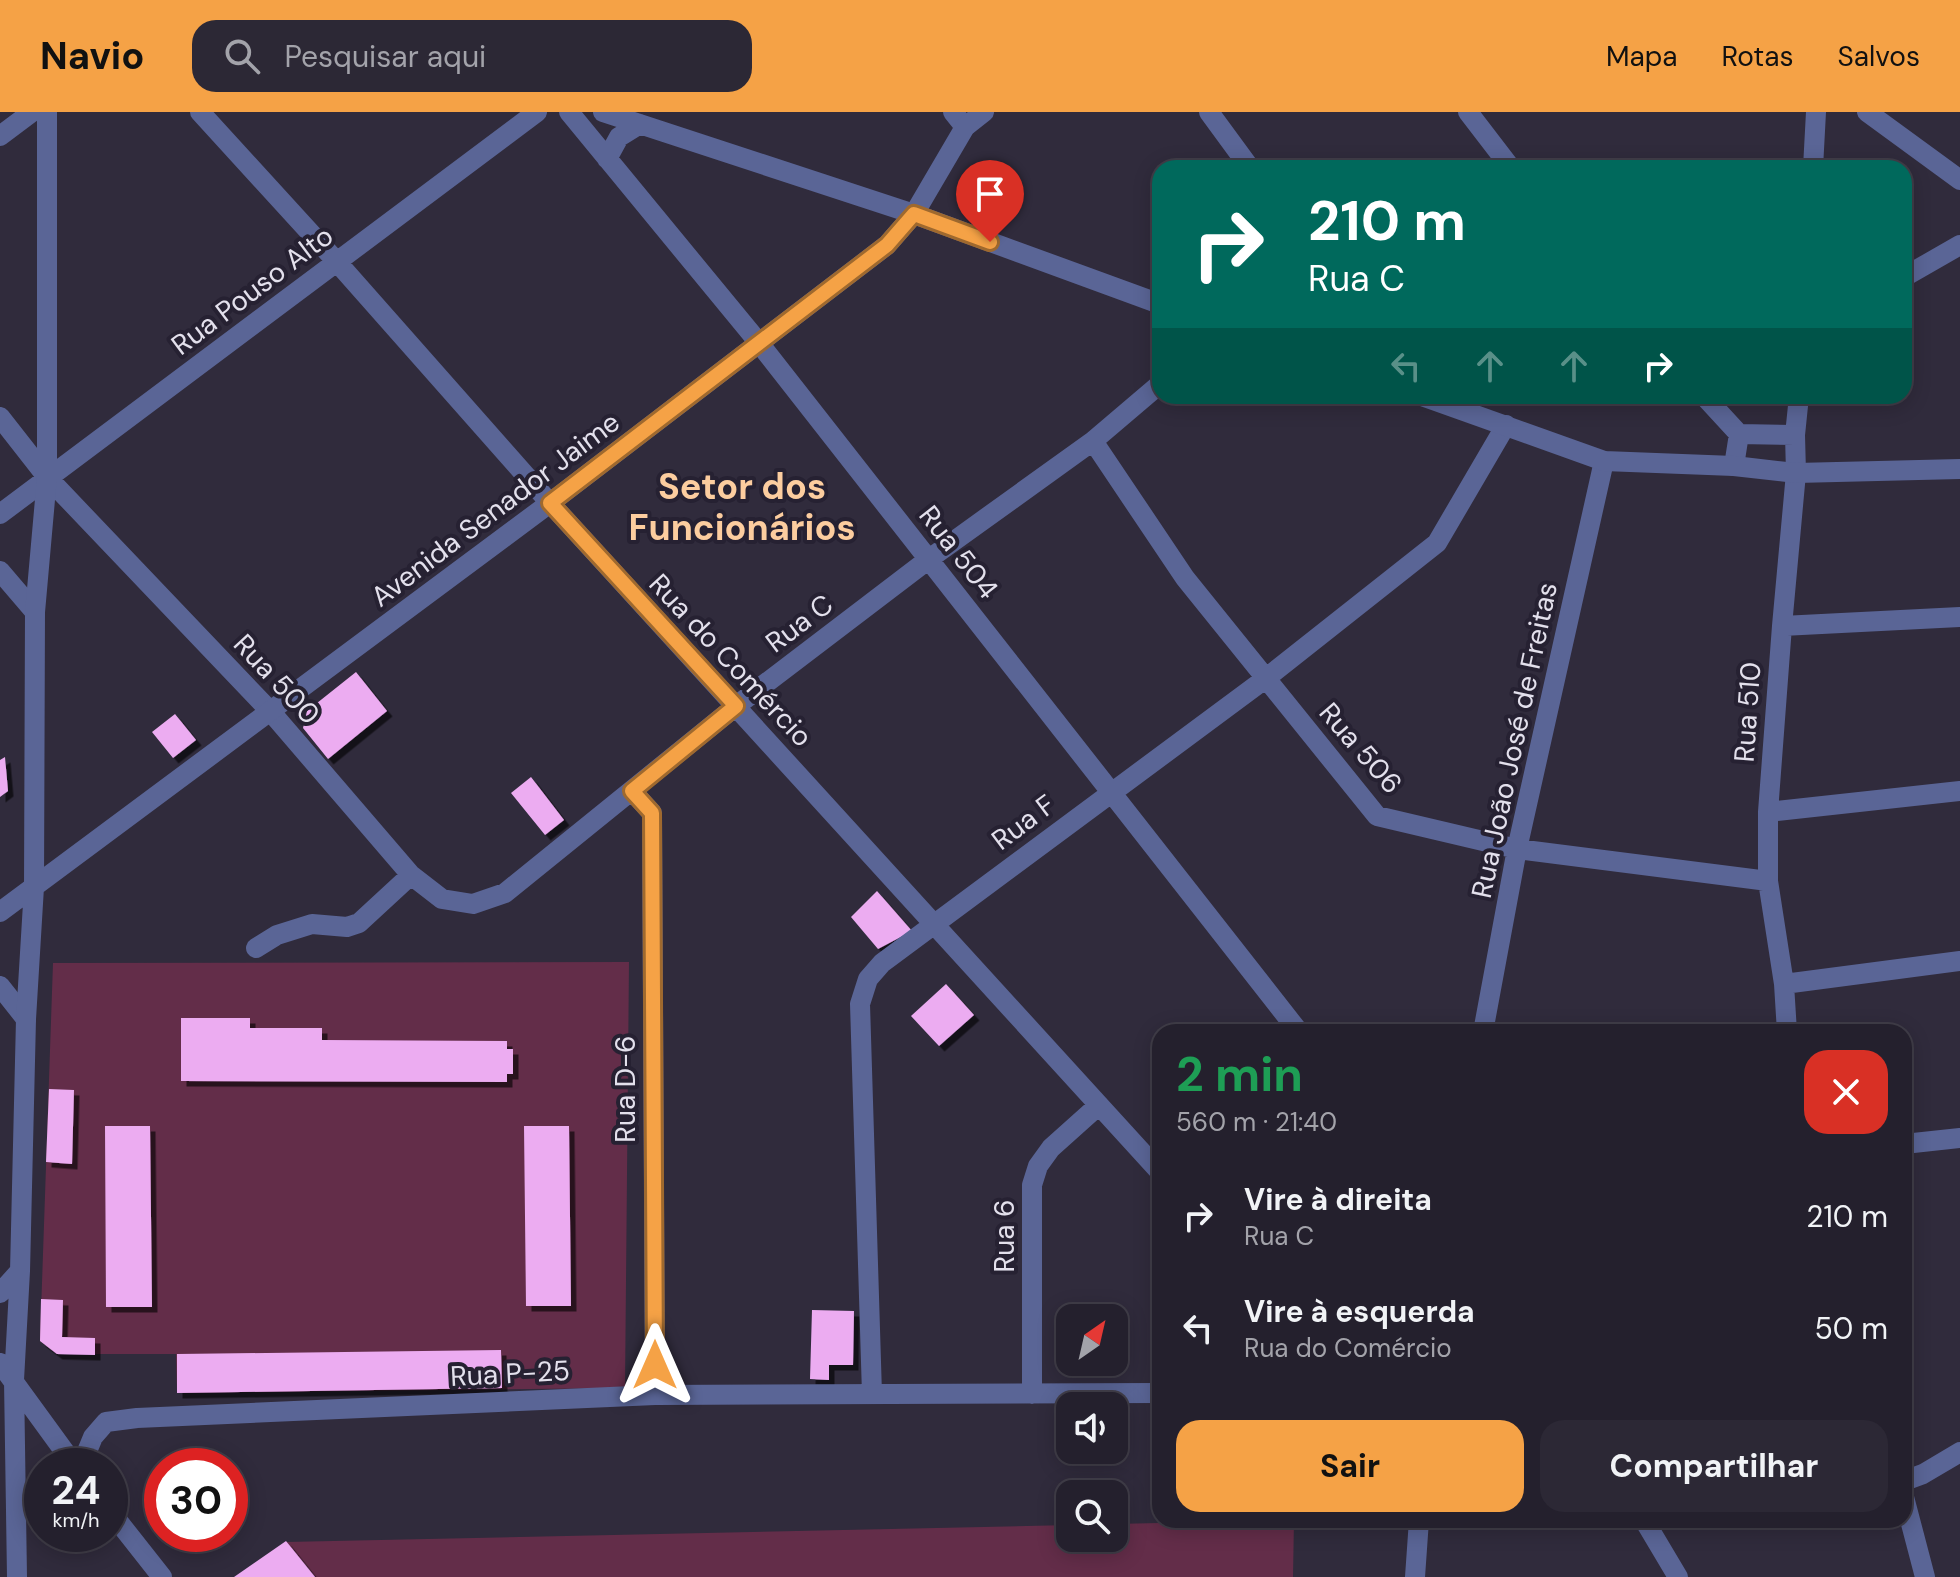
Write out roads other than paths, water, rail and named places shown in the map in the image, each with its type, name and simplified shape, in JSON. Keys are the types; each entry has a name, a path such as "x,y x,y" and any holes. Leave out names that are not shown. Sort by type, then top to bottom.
{"street":[{"path":"0,136 32,112"},
{"path":"17,1577 14,1380 26,1019 34,887 35,612 47,477 47,112"},
{"name":"Rua do Comércio","path":"200,112 550,503 1152,1163"},
{"name":"Rua Pouso Alto","path":"0,514 537,112"},
{"name":"Rua 504","path":"569,112 759,343 1293,1024"},
{"path":"603,112 914,214 1152,301"},
{"name":"Avenida Senador Jaime","path":"0,912 550,503 887,245 914,214 959,120 984,112"},
{"path":"1209,112 1244,160"},
{"path":"1468,112 1505,160"},
{"path":"1813,160 1816,112"},
{"path":"1867,112 1960,180"},
{"path":"607,159 619,137 640,124"},
{"path":"1912,272 1960,245"},
{"name":"Rua C","path":"473,904 505,893 736,706 929,559 1093,441 1152,391"},
{"path":"1445,404 1604,461 1734,466 1796,473 1960,469"},
{"path":"1711,404 1739,434 1795,435"},
{"name":"Rua 510","path":"1786,1024 1784,984 1768,881 1768,812 1796,473 1798,404"},
{"name":"Rua 500","path":"0,417 47,477 271,712 411,875 442,899 473,904"},
{"name":"Rua F","path":"872,1394 860,1004 868,979 882,963 934,923 1265,679 1437,543 1506,425"},
{"path":"1734,466 1739,434"},
{"name":"Rua 506","path":"1093,441 1185,578 1377,816 1517,849 1768,881"},
{"name":"Rua João José de Freitas","path":"1484,1024 1517,849 1604,461"},
{"path":"0,571 35,612"},
{"path":"1782,626 1960,617"},
{"name":"Rua D-6","path":"632,791 652,813 655,1395"},
{"path":"1768,812 1960,791"},
{"path":"256,948 277,935 312,924 347,927 359,923 411,875"},
{"path":"1784,984 1960,961"},
{"path":"0,986 26,1019"},
{"name":"Rua 6","path":"1032,1394 1032,1185 1038,1166 1051,1148 1099,1105"},
{"path":"1912,1143 1960,1138"},
{"path":"0,1293 20,1271"},
{"path":"0,1363 65,1448"},
{"name":"Rua P-25","path":"87,1448 106,1422 137,1418 655,1395 1152,1393"},
{"path":"1912,1478 1960,1452"},
{"path":"1912,1527 1925,1577"},
{"path":"1415,1577 1418,1528"},
{"path":"1649,1528 1678,1577"},
{"path":"128,1534 162,1577"}],"district":[{"name":"Setor dos Funcionários","path":"742,506"}]}
